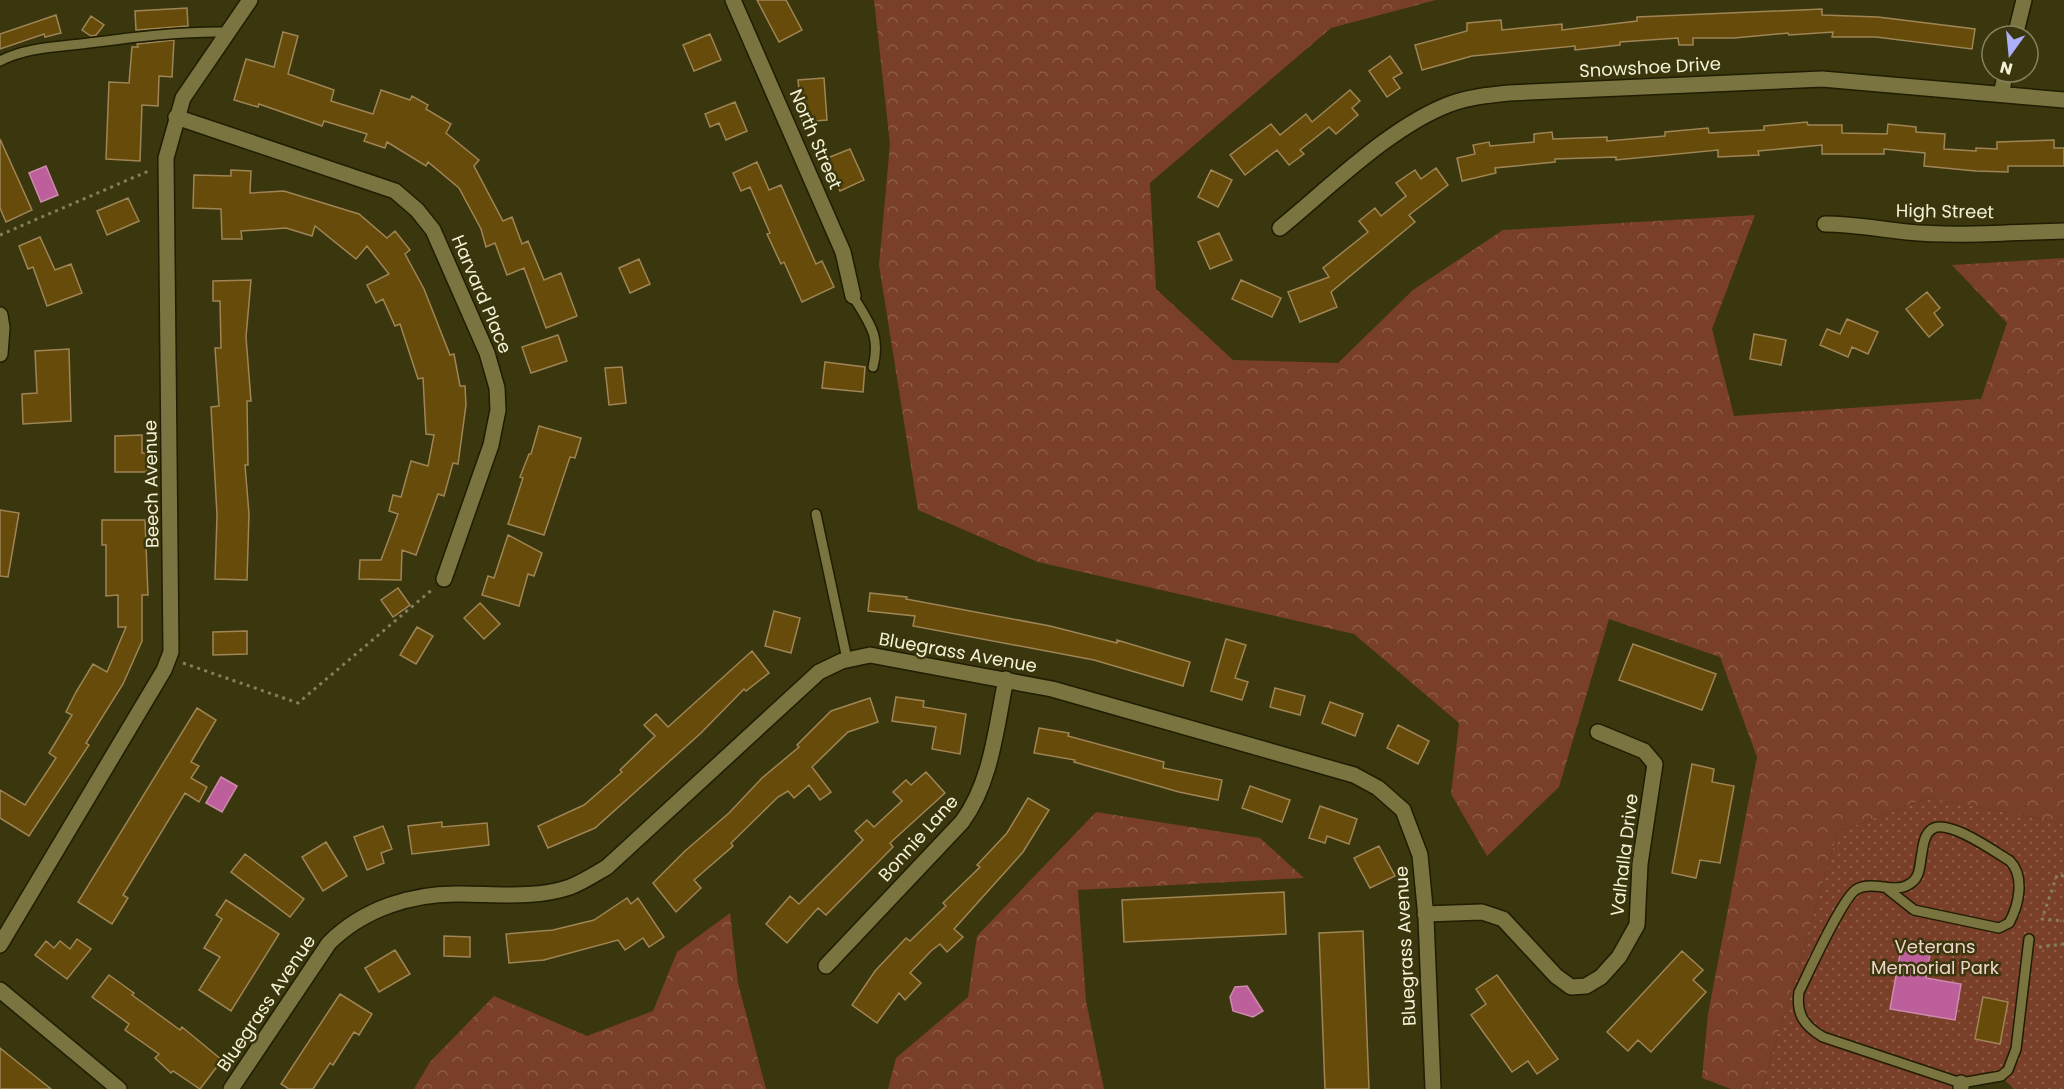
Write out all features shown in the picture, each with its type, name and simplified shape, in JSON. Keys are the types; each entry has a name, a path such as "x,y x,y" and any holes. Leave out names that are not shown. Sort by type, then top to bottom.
{"street":[{"name":"Beech Avenue","path":"0,945 32,895 169,658 171,553 167,163 176,117 192,81 250,0"},
{"name":"North Street","path":"733,0 843,252 853,296"},
{"path":"2018,24 2024,0"},
{"name":"Snowshoe Drive","path":"1280,228 1419,119 1468,98 1509,93 1822,79 2064,100"},
{"path":"2001,94 2003,84"},
{"name":"Harvard Place","path":"176,117 395,191 417,210 434,230 487,353 497,388 498,404 491,445 444,579"},
{"name":"High Street","path":"1825,224 1857,224 1905,232 1977,234 2064,231"},
{"path":"0,315 0,354"},
{"name":"Bluegrass Avenue","path":"231,1089 311,969 338,934 373,912 413,898 457,894 535,894 570,887 585,880 607,867 819,672 847,659 870,655 1052,689 1188,726 1363,779 1392,798 1408,818 1420,855 1433,1089"},
{"name":"Bonnie Lane","path":"826,966 962,822 974,806 985,776 1006,679"},
{"name":"Valhalla Drive","path":"1425,914 1482,912 1503,919 1556,976 1571,987 1586,987 1601,977 1619,957 1637,925 1640,864 1655,764 1644,751 1598,732"},
{"path":"0,990 118,1089"}],"lane":[{"path":"0,61 30,51 84,44 193,32 227,32"},
{"path":"853,296 876,336 878,351 873,367"},
{"path":"816,514 847,659"},
{"path":"1885,887 1914,910 1999,928 2009,924 2015,913 2020,882 2017,868 2010,861 1953,828 1941,826 1932,829 1926,837 1918,874 1912,883 1903,887 1869,885 1857,889 1850,896 1799,992 1798,1003 1803,1023 1823,1037 1961,1086 2001,1076 2008,1070 2016,1049 2029,939"}],"path":[{"path":"0,235 167,163"},
{"path":"169,658 298,703 444,579"},
{"path":"2064,876 2057,875 2042,919 2064,921"},
{"path":"2028,949 2064,944"}],"green space":[{"path":"874,0 1436,0 1331,28 1150,183 1156,289 1233,360 1338,363 1413,290 1503,230 1755,215 1712,329 1734,416 1981,399 2007,323 1952,265 2064,258 2064,823 1928,798 1838,832 1762,1089 1731,1089 1702,1078 1708,1014 1757,757 1720,657 1609,619 1559,787 1487,856 1451,794 1459,723 1354,634 1038,562 918,510 879,265 890,144"},
{"name":"Veterans Memorial Park","path":"1928,798 2064,823 2064,1089 2014,1089 2001,1076 1962,1083 1961,1089 1762,1089 1838,832"},
{"path":"1096,812 1260,838 1304,878 1078,890 1086,1001 1104,1089 888,1089 896,1058 968,997 977,936"},
{"path":"730,913 738,983 766,1089 414,1089 430,1062 494,996 587,1036 653,1011 677,952"}],"shaded area":[{"path":"46,166 58,195 41,202 29,173"},
{"path":"221,777 237,786 222,812 206,803"},
{"path":"1902,943 1931,948 1926,978 1961,984 1955,1020 1890,1009"},
{"path":"1247,986 1263,1011 1253,1017 1233,1011 1230,997 1235,987"}],"building":[{"path":"757,0 786,0 802,30 779,42"},
{"path":"187,8 188,26 136,30 135,11"},
{"path":"1822,9 1822,15 1878,17 1975,29 1972,49 1876,37 1832,37 1833,32 1789,35 1788,33 1734,38 1693,38 1693,45 1679,45 1678,38 1620,42 1620,45 1575,50 1575,46 1472,56 1422,70 1415,45 1467,31 1467,23 1501,20 1502,30 1562,24 1562,30 1637,21 1637,17"},
{"path":"56,15 61,33 45,37 44,34 0,49 0,34"},
{"path":"91,16 104,25 96,35 91,36 82,30"},
{"path":"283,32 298,36 288,74 334,90 331,101 373,114 381,90 410,100 412,96 428,105 426,109 451,124 446,133 479,160 474,166 503,221 512,217 522,244 528,241 544,280 561,273 577,316 546,328 524,268 507,275 495,243 486,247 481,229 459,188 428,162 426,166 387,142 385,148 364,141 367,134 324,121 322,126 259,104 258,107 234,100 246,59 274,67"},
{"path":"710,34 721,60 694,71 683,45"},
{"path":"174,40 172,77 159,76 158,106 142,105 140,161 106,159 109,82 129,83 132,47 138,47 137,44"},
{"path":"1390,56 1402,73 1393,78 1400,88 1387,97 1369,71"},
{"path":"824,78 827,120 802,122 798,80"},
{"path":"1350,90 1360,101 1352,108 1358,115 1336,134 1329,127 1300,150 1304,154 1289,165 1277,150 1245,175 1230,155 1271,124 1280,135 1306,114 1312,122"},
{"path":"735,102 747,131 726,140 719,123 710,127 705,114"},
{"path":"1807,122 1808,125 1842,125 1842,133 1887,134 1888,124 1916,127 1916,132 1945,134 1944,149 1976,151 1976,148 1997,149 1997,142 2054,140 2054,148 2064,148 2064,166 2008,166 2008,172 1976,171 1924,166 1925,153 1884,149 1884,154 1822,154 1822,145 1758,151 1759,155 1718,157 1718,150 1616,160 1616,157 1555,159 1555,162 1495,168 1496,173 1462,181 1457,158 1475,154 1473,145 1489,142 1490,146 1534,142 1534,134 1552,132 1553,139 1607,137 1607,141 1665,136 1665,132 1708,128 1709,133 1764,130 1764,126"},
{"path":"0,139 32,210 6,222 0,208"},
{"path":"850,149 864,180 840,191 825,159"},
{"path":"757,162 769,190 781,185 816,264 822,261 834,287 802,302 784,262 781,264 767,234 770,233 750,187 741,191 733,173"},
{"path":"1436,168 1448,185 1409,215 1415,222 1331,292 1337,307 1300,322 1288,292 1329,277 1323,268 1368,232 1359,221 1375,208 1381,216 1406,196 1396,183 1415,170 1421,179"},
{"path":"231,170 251,171 250,193 284,191 359,214 387,238 395,231 410,250 405,254 424,289 450,355 454,354 460,386 465,386 466,405 458,464 453,463 444,496 438,494 416,555 402,550 401,580 359,579 360,560 381,560 398,514 389,511 393,495 401,497 411,461 428,466 434,435 426,434 423,378 418,379 400,324 395,326 383,299 376,303 367,285 389,274 367,246 356,259 315,226 312,236 286,228 241,231 242,239 222,239 221,209 193,208 194,175 231,176"},
{"path":"1211,170 1232,180 1218,207 1198,197"},
{"path":"128,198 139,221 107,235 97,211"},
{"path":"1219,233 1232,260 1210,269 1198,242"},
{"path":"40,237 55,270 71,264 82,293 47,306 33,267 28,269 19,246"},
{"path":"639,259 650,284 630,293 619,268"},
{"path":"251,280 246,337 251,401 247,401 248,465 245,465 249,514 247,580 215,579 217,515 211,407 219,406 215,348 221,348 220,301 213,301 213,281"},
{"path":"1241,280 1281,298 1272,317 1232,299"},
{"path":"1927,292 1940,308 1934,313 1943,325 1929,337 1906,309"},
{"path":"1847,319 1878,332 1868,354 1852,347 1848,357 1820,345 1827,329 1840,334"},
{"path":"1754,334 1786,340 1781,365 1750,359"},
{"path":"558,335 567,361 531,373 522,347"},
{"path":"69,349 71,421 23,424 22,394 37,393 35,351"},
{"path":"825,362 865,367 863,392 822,388"},
{"path":"622,367 626,403 609,405 605,368"},
{"path":"539,426 581,438 575,458 570,457 544,535 508,524 523,478 520,477 529,454 531,454"},
{"path":"142,435 142,453 147,453 147,472 115,472 115,436"},
{"path":"0,510 19,513 8,577 0,576"},
{"path":"102,520 145,520 148,595 142,595 142,641 123,684 86,743 89,745 29,836 0,818 0,790 25,805 56,758 49,753 72,715 66,712 76,692 93,664 107,672 126,627 118,627 118,595 106,596 106,545 102,545"},
{"path":"508,535 542,553 534,576 528,574 519,606 482,595 488,576 494,578"},
{"path":"398,588 410,605 393,617 381,600"},
{"path":"870,593 907,597 906,599 1050,626 1117,643 1117,640 1190,662 1183,686 1094,660 913,626 915,616 868,611"},
{"path":"480,603 500,624 484,639 464,618"},
{"path":"774,611 800,618 791,653 765,646"},
{"path":"417,627 433,636 416,664 400,655"},
{"path":"247,631 247,654 213,655 213,632"},
{"path":"1226,639 1246,645 1235,678 1248,682 1242,700 1211,691"},
{"path":"1633,644 1716,674 1702,710 1619,680"},
{"path":"752,651 769,673 746,691 744,689 701,733 595,828 548,848 538,826 584,805 622,772 620,770 655,736 644,725 656,714 668,727"},
{"path":"1275,688 1305,696 1300,715 1270,707"},
{"path":"896,697 924,701 923,707 966,714 960,754 932,749 936,727 892,721"},
{"path":"870,698 878,722 848,732 812,767 831,792 820,800 809,785 794,798 788,791 778,797 731,843 733,846 694,880 701,888 676,912 653,883 685,851 729,813 762,778 799,747 797,745 831,711"},
{"path":"1330,702 1363,714 1355,736 1322,723"},
{"path":"197,708 216,720 191,762 199,766 191,778 207,787 199,802 185,793 123,895 128,898 112,924 78,902"},
{"path":"1398,725 1429,741 1418,764 1387,748"},
{"path":"1039,728 1069,733 1068,736 1164,762 1163,768 1222,780 1218,800 1179,792 1074,762 1075,760 1034,753"},
{"path":"1692,764 1714,769 1712,782 1734,786 1720,863 1700,860 1696,878 1672,873"},
{"path":"926,772 945,793 890,843 893,847 826,915 818,908 787,943 766,924 790,896 799,904 863,840 855,831 867,820 874,827 902,801 893,792 906,780 911,785"},
{"path":"1250,786 1290,800 1282,822 1242,808"},
{"path":"1028,798 1049,810 1023,852 954,929 963,937 947,952 940,944 931,951 910,973 921,983 905,1000 899,993 877,1023 852,1005 875,971 906,938 910,941 946,906 943,903 980,867 977,865 1007,833"},
{"path":"1320,806 1357,819 1349,844 1327,836 1325,843 1309,838"},
{"path":"442,822 442,827 487,823 489,845 412,854 408,826"},
{"path":"383,826 392,849 381,853 384,863 367,870 354,837"},
{"path":"326,842 347,876 323,891 302,857"},
{"path":"1379,846 1395,876 1370,888 1354,858"},
{"path":"245,854 304,899 290,917 231,872"},
{"path":"1284,892 1286,934 1124,942 1122,900"},
{"path":"627,898 631,904 638,898 664,937 649,947 643,938 625,950 618,940 544,960 509,963 506,934 553,930 594,920"},
{"path":"226,900 279,934 231,1011 199,990 220,957 204,948 222,919 216,915"},
{"path":"1363,931 1369,1089 1325,1089 1319,933"},
{"path":"444,936 470,937 470,957 444,956"},
{"path":"77,939 91,949 67,979 35,955 46,941 54,948 60,941 70,949"},
{"path":"395,950 410,974 379,992 365,968"},
{"path":"1682,951 1703,970 1693,980 1706,992 1651,1052 1638,1040 1628,1051 1607,1032"},
{"path":"109,975 180,1030 182,1027 222,1060 200,1089 173,1071 171,1073 155,1058 159,1054 125,1030 129,1024 92,997"},
{"path":"1497,975 1558,1059 1537,1074 1528,1061 1512,1072 1471,1015 1486,1004 1476,989"},
{"path":"340,994 372,1014 359,1035 354,1032 333,1065 330,1063 313,1089 289,1089 281,1084"},
{"path":"1983,997 2008,1002 2000,1044 1975,1039"},
{"path":"0,1048 31,1073 51,1089 0,1089"}]}
